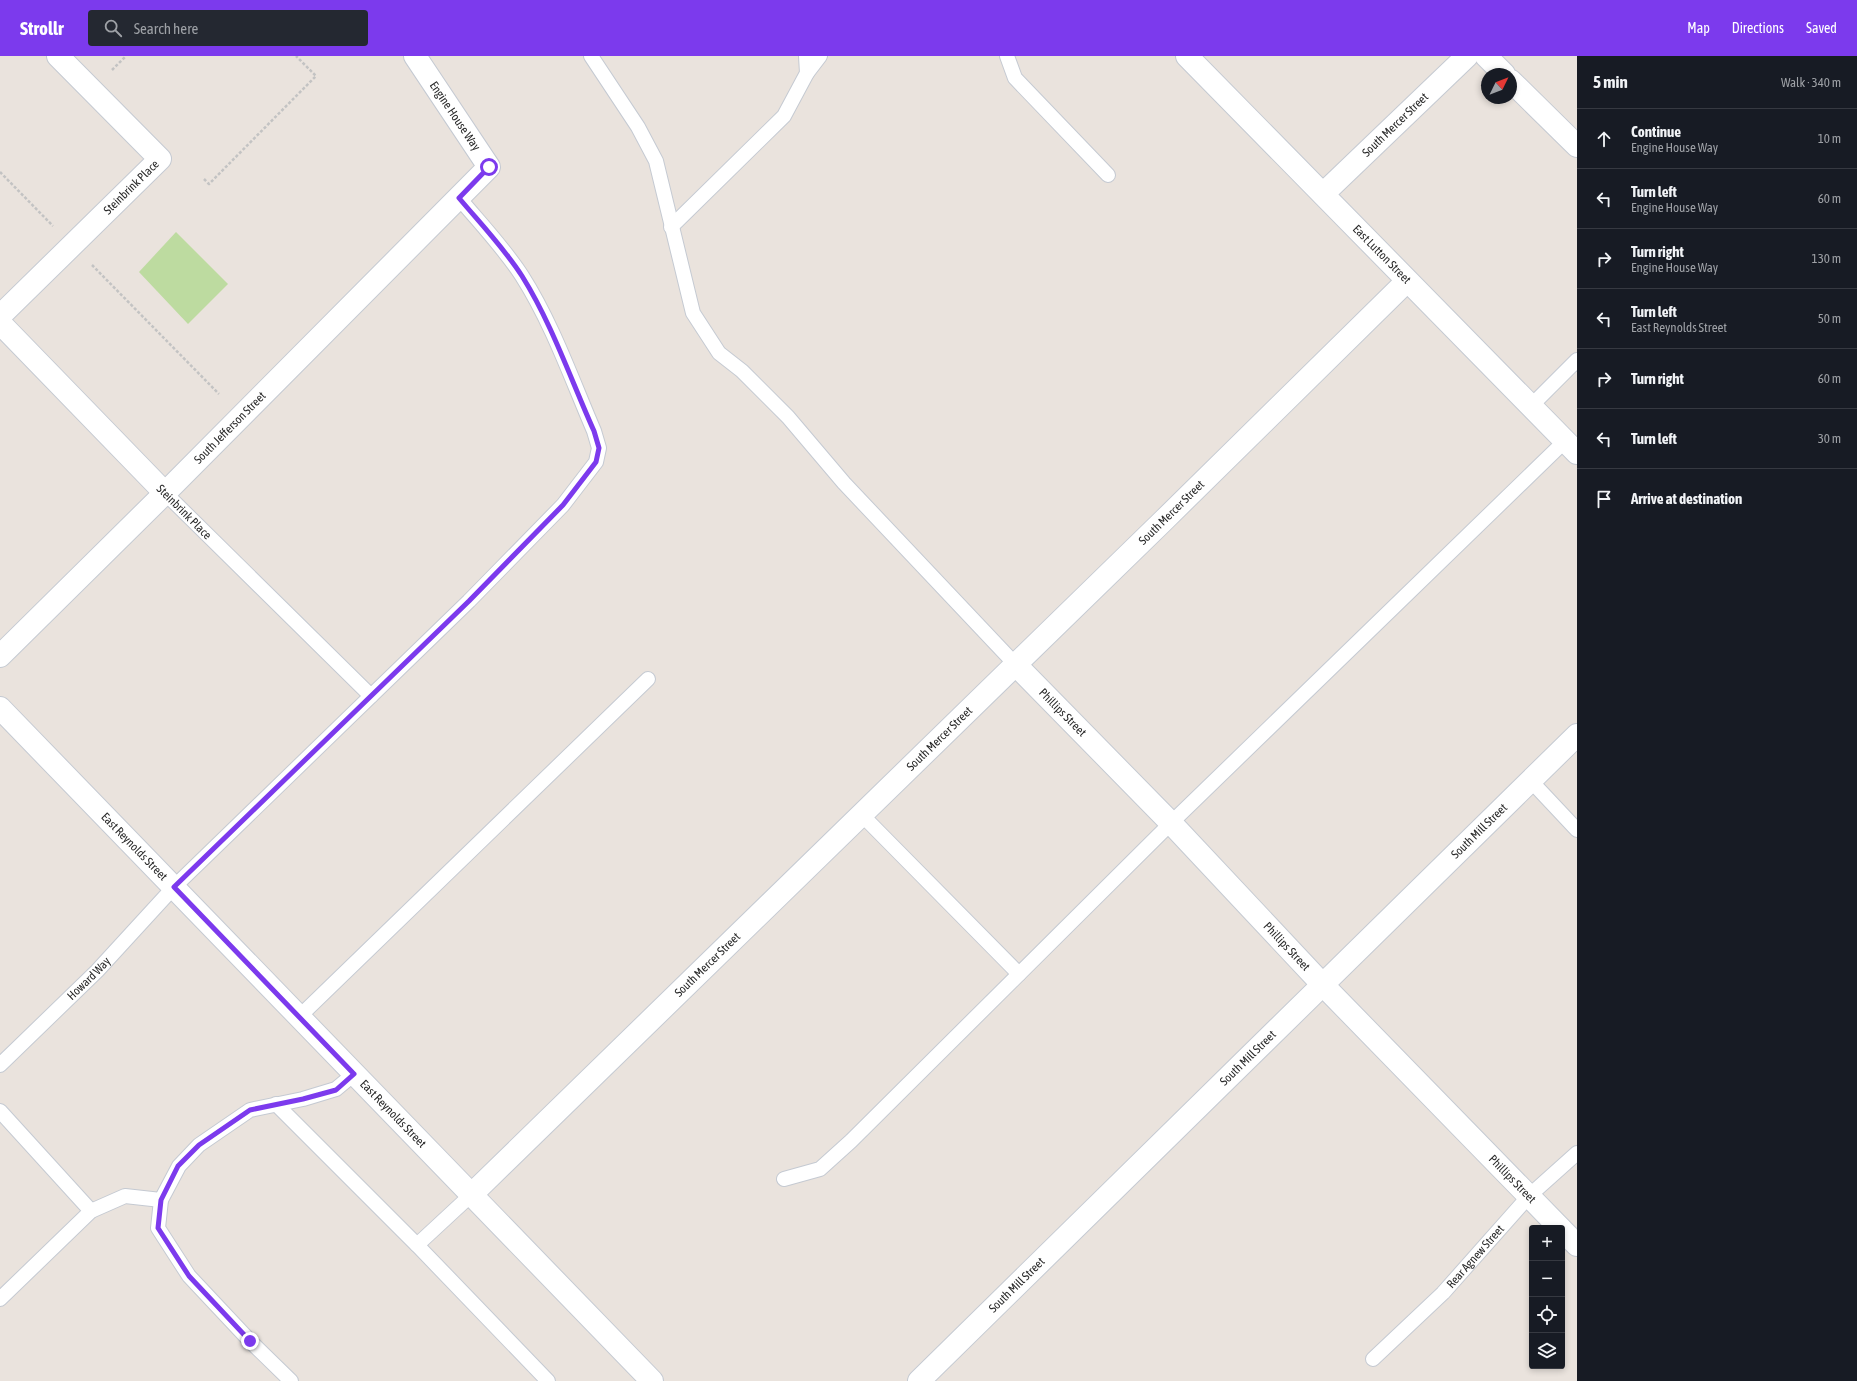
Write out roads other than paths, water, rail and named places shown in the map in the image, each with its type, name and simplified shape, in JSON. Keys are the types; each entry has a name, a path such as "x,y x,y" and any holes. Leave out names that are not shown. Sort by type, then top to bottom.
{"street":[{"name":"Steinbrink Place","path":"0,316 160,159 58,56"},
{"name":"Engine House Way","path":"415,56 489,167 459,198"},
{"name":"East Lutton Street","path":"1187,56 1571,447"},
{"name":"South Mercer Street","path":"1323,194 1467,56"},
{"path":"1486,56 1498,68"},
{"path":"1517,87 1577,146"},
{"name":"South Jefferson Street","path":"0,656 459,198"},
{"name":"South Mercer Street","path":"471,1195 1163,521 1407,280"},
{"name":"Steinbrink Place","path":"0,323 165,493"},
{"name":"Phillips Street","path":"1015,664 1171,823 1322,984 1557,1225"},
{"name":"East Reynolds Street","path":"0,708 652,1381"},
{"name":"South Mill Street","path":"926,1379 1322,984 1577,735"},
{"name":"Phillips Street","path":"1565,1233 1577,1245"}],"lane":[{"path":"591,56 638,126 656,161 693,313 719,353 742,372 788,417 844,484 1015,664"},
{"path":"806,56 807,72"},
{"path":"671,227 784,116 807,72 820,56"},
{"path":"1007,56 1015,78 1108,175"},
{"path":"174,887 469,601 563,505 596,462 599,448 594,431 536,302 522,276 459,198"},
{"path":"1531,406 1577,360"},
{"path":"784,1179 812,1173 827,1164 1171,823 1571,447"},
{"name":"Steinbrink Place","path":"165,493 371,696"},
{"path":"299,1017 648,679"},
{"path":"1531,781 1577,830"},
{"path":"861,814 1019,974"},
{"name":"Howard Way","path":"0,1065 97,971 174,887"},
{"path":"291,1381 250,1341 189,1276 158,1228 161,1200 178,1166 199,1145 250,1110 336,1090 354,1074"},
{"path":"276,1104 417,1245 548,1381"},
{"path":"0,1111 91,1211"},
{"name":"Rear Agnew Street","path":"1373,1359 1443,1293 1528,1196 1577,1152"},
{"path":"417,1245 471,1195"},
{"path":"0,1299 91,1211 125,1196 161,1200"}]}
